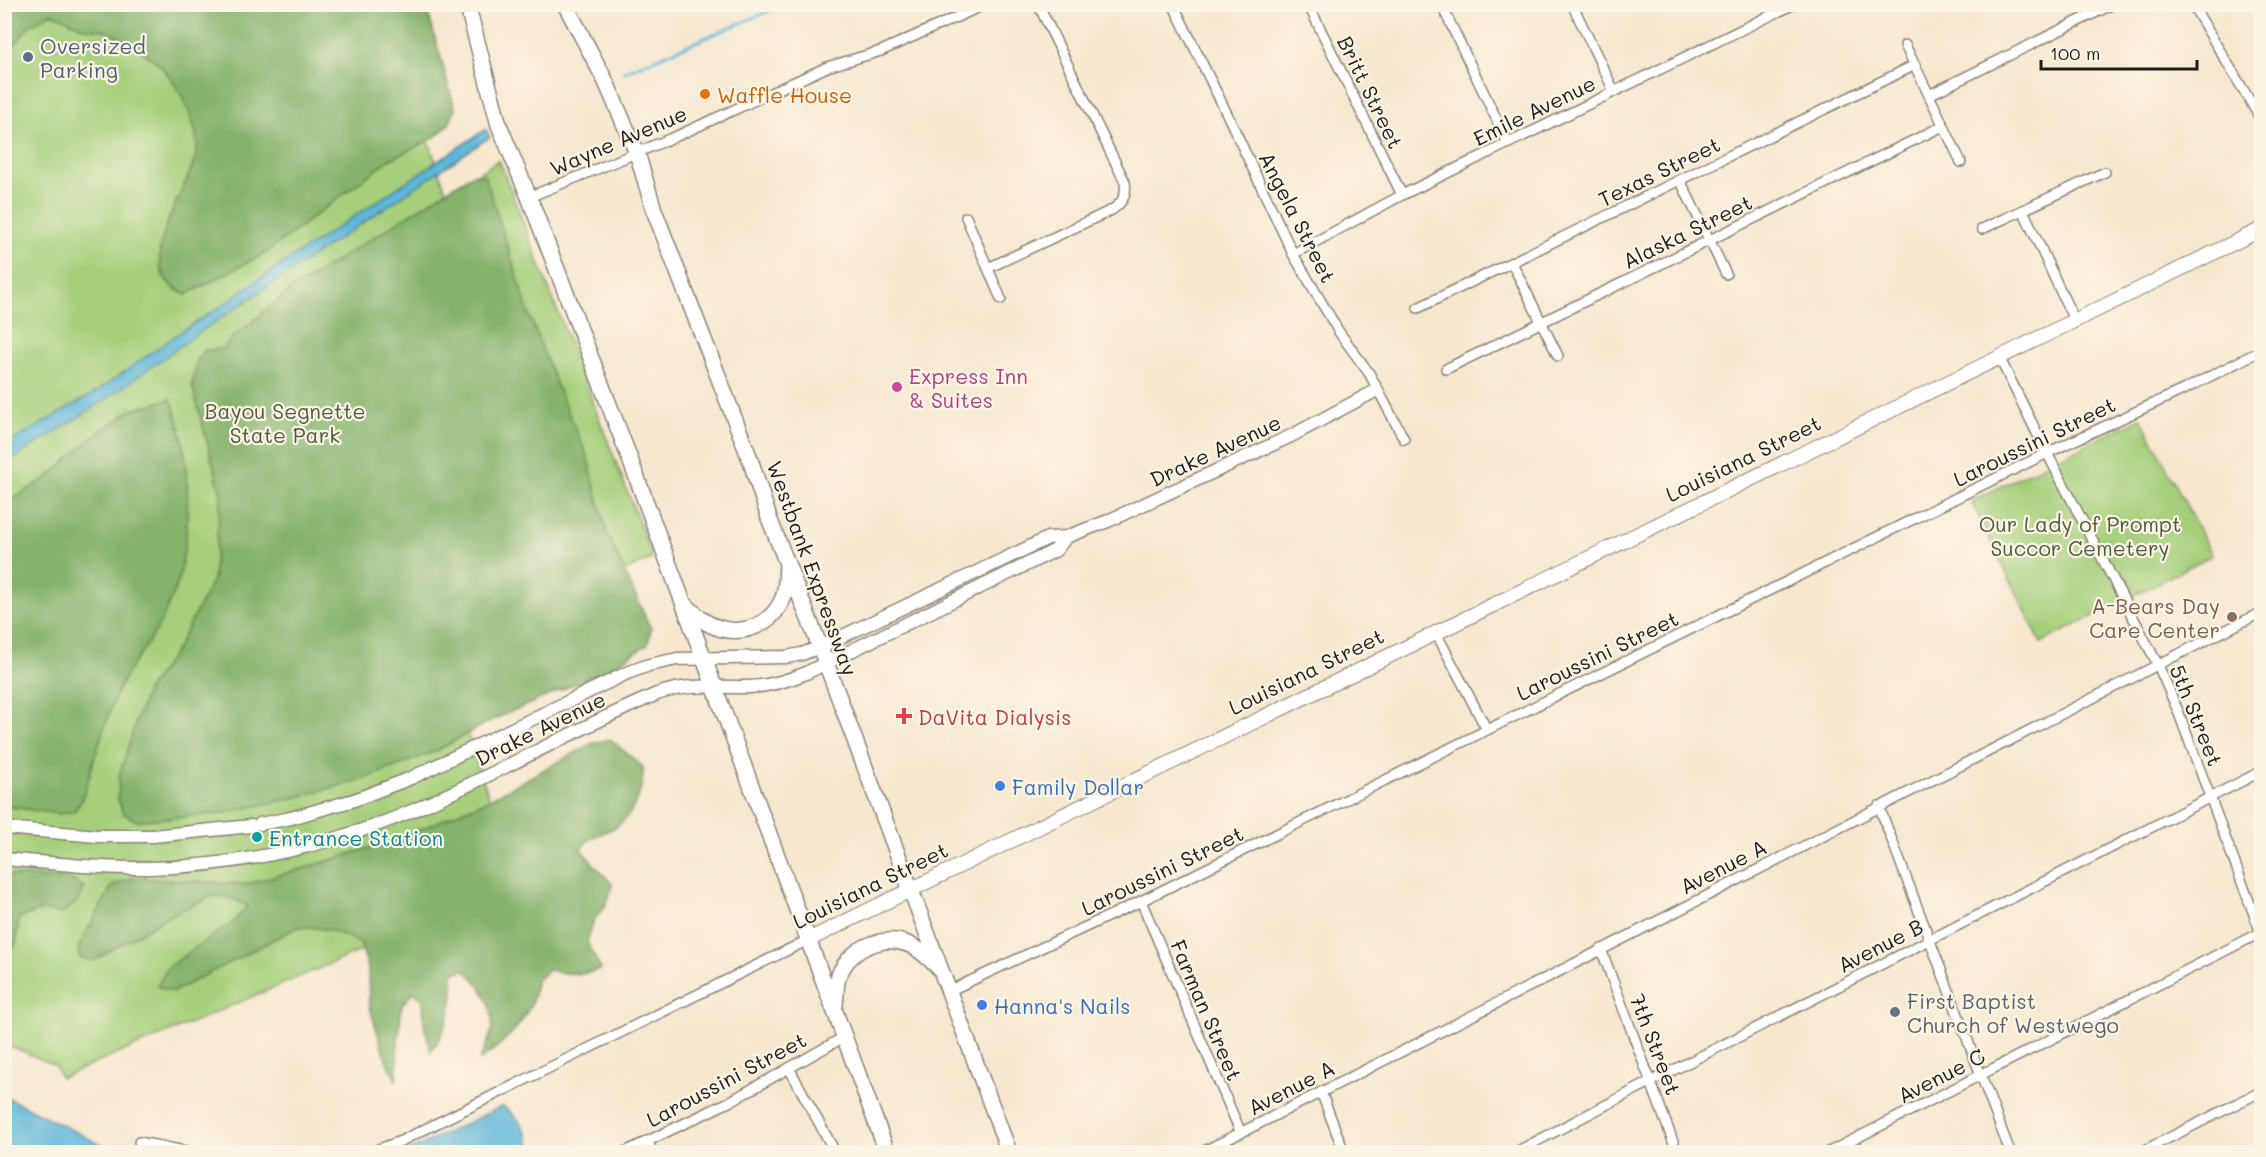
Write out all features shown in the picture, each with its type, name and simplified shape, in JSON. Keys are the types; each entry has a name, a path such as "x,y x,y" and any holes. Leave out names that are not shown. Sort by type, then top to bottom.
{"highway":[{"path":"467,4 499,125 529,196 632,463 887,1152"},
{"name":"Westbank Expressway","path":"565,4 605,80 637,153 654,210 750,459 769,518 787,559 1009,1152"},
{"path":"682,601 700,619 716,627 732,631 746,630 760,625 778,608 785,595 787,559"},
{"path":"834,1011 837,981 843,968 851,957 870,944 896,941 909,945 921,952 941,970"}],"main road":[{"name":"Louisiana Street","path":"808,940 1435,631 2262,229"}],"street":[{"name":"Wayne Avenue","path":"529,196 637,153 827,67 881,51 986,4"},
{"path":"988,268 1112,210 1125,195 1125,182 1038,4"},
{"name":"Angela Street","path":"1173,4 1293,254 1339,332 1369,373 1404,439"},
{"name":"Britt Street","path":"1308,4 1402,195"},
{"path":"1441,4 1508,143"},
{"path":"1572,4 1614,91"},
{"name":"Emile Avenue","path":"1293,254 1402,195 1794,4"},
{"path":"1929,95 2113,4"},
{"path":"2192,4 2262,121"},
{"path":"1905,45 1961,162"},
{"name":"Texas Street","path":"1418,308 1915,65"},
{"name":"Alaska Street","path":"1446,369 1943,126"},
{"path":"1982,230 2105,172"},
{"path":"1680,180 1726,274"},
{"path":"2023,210 2074,320"},
{"path":"966,217 1001,300"},
{"path":"1512,263 1558,356"},
{"name":"Laroussini Street","path":"949,991 1141,901 2047,453 2185,389 2262,350"},
{"name":"5th Street","path":"1999,357 2158,665 2261,933"},
{"name":"Drake Avenue","path":"4,828 98,836 153,836 255,825 291,818 354,800 411,778 490,738 649,665 677,659 786,657 820,647 1048,538 1066,537 1108,521 1293,435 1377,390"},
{"name":"Drake Avenue","path":"4,859 150,868 262,856 315,843 422,807 676,687 766,685 786,681 1056,550 1066,537"},
{"name":"Avenue A","path":"1202,1152 1463,1022 1600,949 2262,612"},
{"path":"1435,631 1487,730"},
{"name":"Avenue B","path":"1516,1152 2262,771"},
{"path":"1880,806 2010,1152"},
{"name":"Farman Street","path":"1141,901 1241,1133"},
{"name":"Avenue C","path":"1828,1152 2261,933"},
{"name":"Louisiana Street","path":"371,1152 401,1141 808,940"},
{"name":"7th Street","path":"1600,949 1677,1152"},
{"name":"Laroussini Street","path":"625,1152 729,1102 844,1037"},
{"path":"789,1068 835,1152"},
{"path":"2141,1152 2262,1091"},
{"path":"1321,1092 1344,1152"},
{"path":"647,1141 653,1152"},
{"path":"139,1142 190,1152"}],"green space":[{"path":"5,4 426,5 455,109 449,124 434,138 389,160 267,252 186,295 169,283 161,267 160,250 165,230 196,154 195,130 178,90 154,60 129,43 109,32 85,28 51,13 29,26 5,57"},
{"name":"Bayou Segnette State Park","path":"4,5 381,5 447,194 499,160 653,558 441,655 518,884 61,1078 55,1065 5,1044"},
{"path":"473,174 485,176 530,317 587,455 607,534 651,629 648,644 609,669 490,721 436,751 361,780 225,813 136,821 123,813 118,800 119,777 136,721 148,689 176,650 213,580 221,494 192,385 197,361 205,350 223,349 231,339 292,289"},
{"path":"171,399 183,443 188,492 185,541 177,585 157,628 119,689 81,802 74,811 59,814 5,806 5,504 48,477 98,433 131,410"},
{"name":"Our Lady of Prompt Succor Cemetery","path":"2141,418 2212,555 2041,643 1971,501"},
{"path":"610,739 643,767 643,775 638,798 626,818 615,828 593,837 584,844 581,850 613,885 606,905 594,920 587,942 601,969 575,974 548,970 536,981 534,994 525,1016 500,1045 480,1060 491,1033 492,1015 482,990 471,975 464,970 453,973 453,995 449,1015 431,1052 424,1024 423,1000 413,992 402,1005 396,1080 386,1060 369,1005 368,968 361,944 346,936 323,929 298,927 173,992 157,986 168,967 233,922 248,906 231,898 213,896 174,913 93,961 80,958 78,948 112,886 132,878 246,884 305,868 398,839 490,799 591,744"},
{"path":"4,875 70,879 84,887 78,901 62,914 41,910 19,918 16,944 5,961"}],"water":[{"path":"486,129 490,137 193,337 98,405 5,464 5,445 94,393 185,329"},
{"path":"4,1096 102,1145 137,1152 5,1152"},
{"path":"502,1106 518,1120 526,1132 528,1152 407,1152"}],"waterway":[{"path":"624,72 786,4"}],"place":[{"name":"Oversized Parking","path":"28,57"},
{"name":"Waffle House","path":"705,94"},
{"name":"Express Inn & Suites","path":"897,387"},
{"name":"A-Bears Day Care Center","path":"2232,617"},
{"name":"DaVita Dialysis","path":"904,716"},
{"name":"Family Dollar","path":"1000,786"},
{"name":"Entrance Station","path":"257,837"},
{"name":"Hanna's Nails","path":"982,1005"},
{"name":"First Baptist Church of Westwego","path":"1895,1012"}]}
